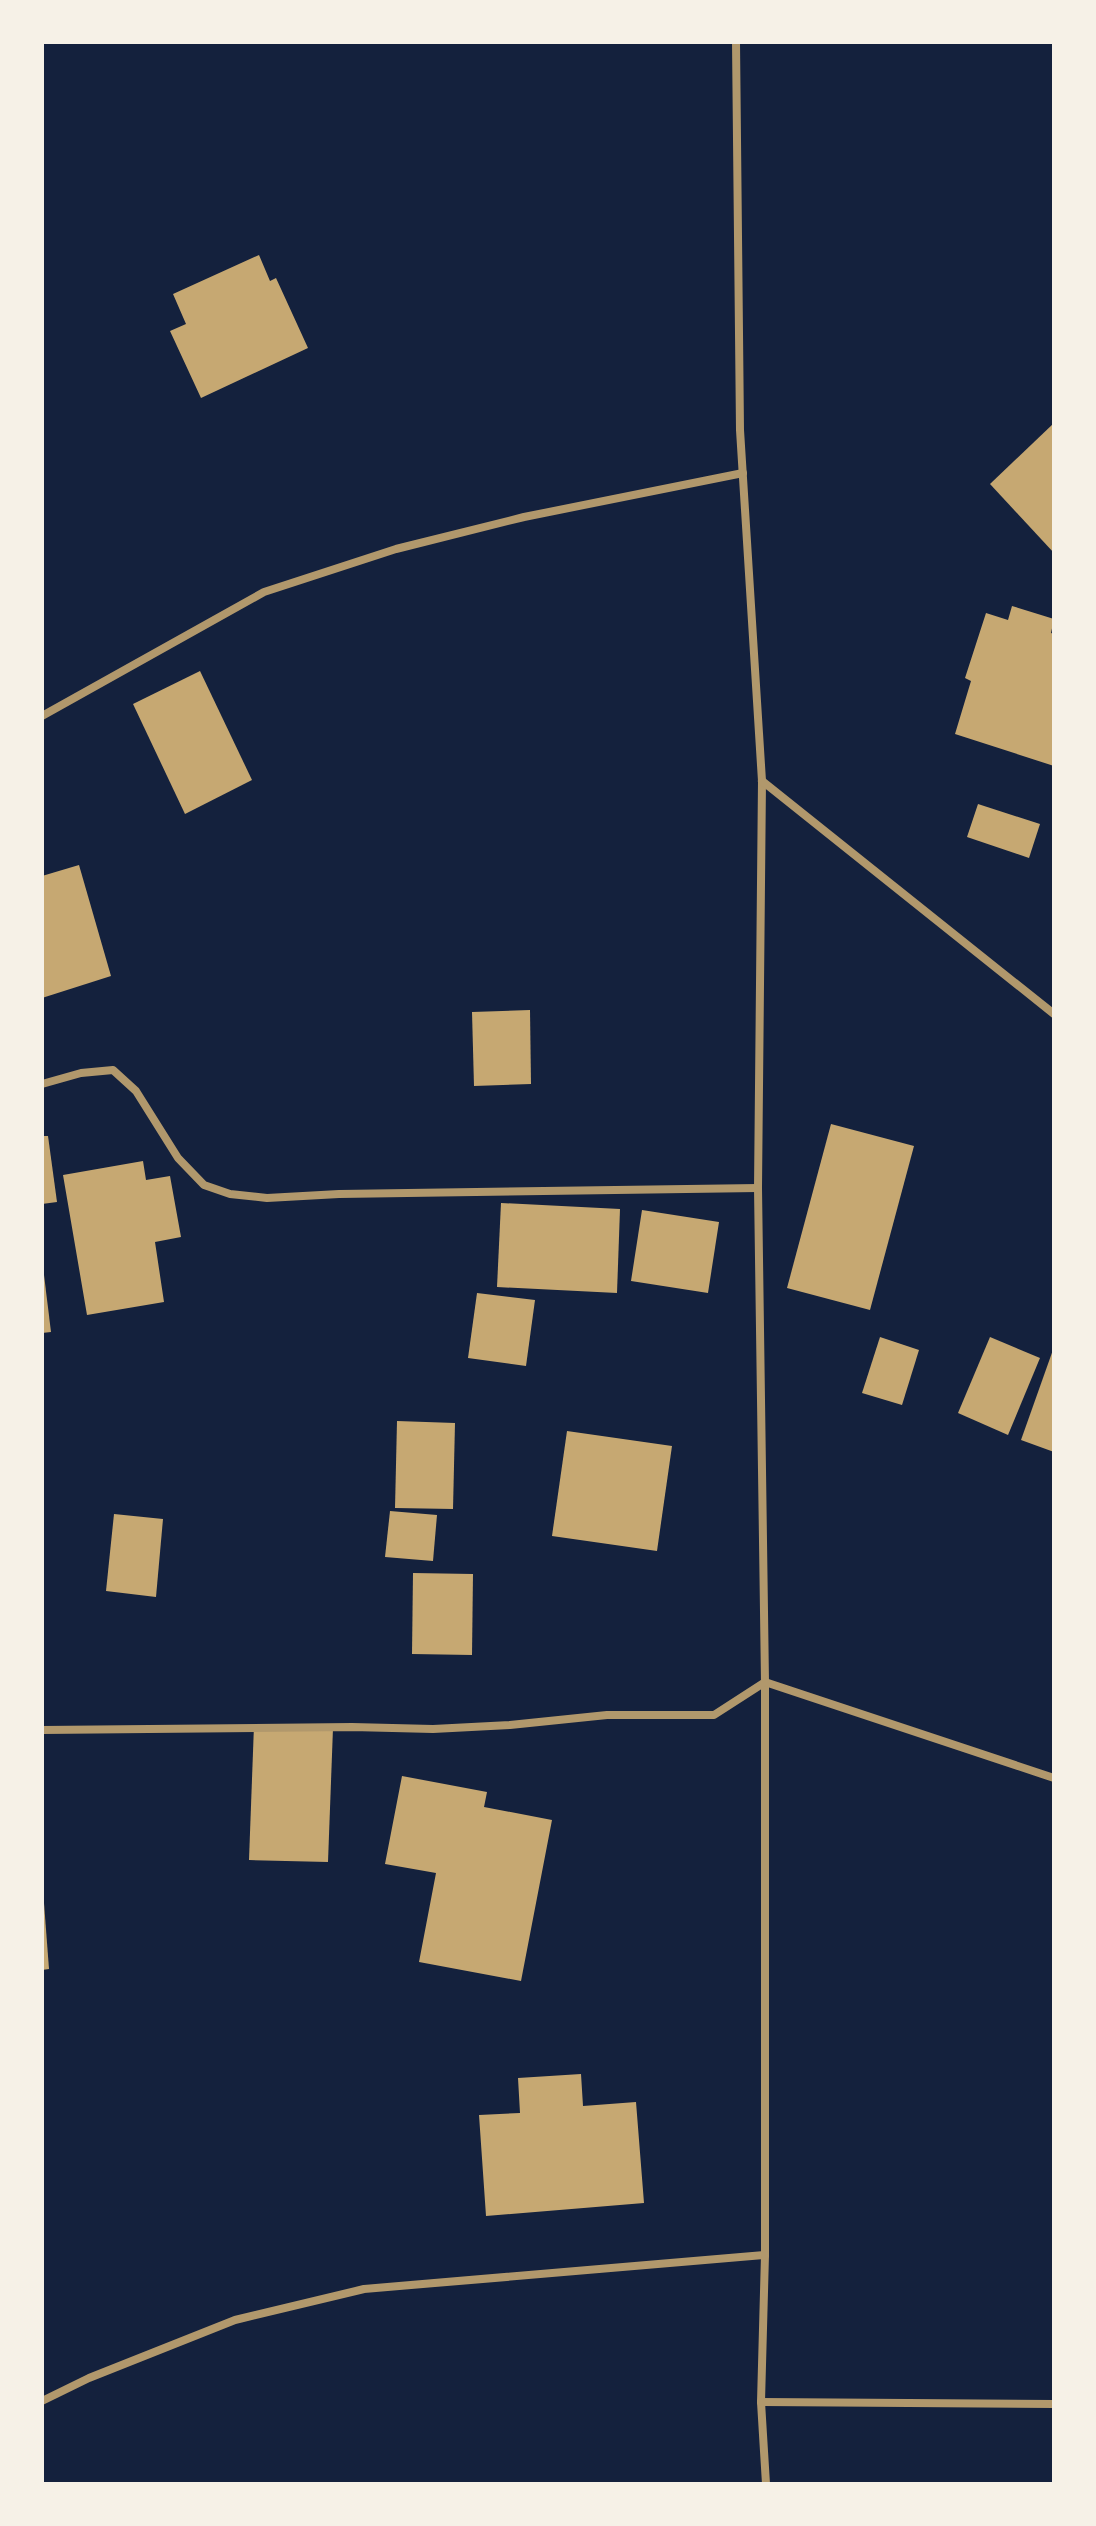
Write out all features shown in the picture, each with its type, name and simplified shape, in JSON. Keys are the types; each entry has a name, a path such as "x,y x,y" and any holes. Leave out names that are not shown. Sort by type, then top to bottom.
{"street":[{"path":"736,42 743,473 762,781 758,1188 765,1682 765,2255 761,2402 766,2484"},
{"path":"42,716 264,592 396,549 524,517 743,473"},
{"path":"762,781 1054,1014"},
{"path":"42,1084 81,1073 113,1070 136,1091 178,1158 204,1185 230,1194 267,1198 339,1194 758,1188"},
{"path":"42,1730 433,1729 607,1715 714,1715 765,1682"},
{"path":"765,1682 1054,1778"},
{"path":"42,2401 89,2378 235,2320 364,2289 765,2255"},
{"path":"761,2402 1054,2404"}],"building":[{"path":"259,255 270,281 276,278 308,348 201,398 170,331 186,324 173,294"},
{"path":"1054,423 1054,553 990,484"},
{"path":"1012,606 1054,619 1051,633 1054,634 1054,766 955,734 971,681 965,678 986,613 1008,620"},
{"path":"200,671 252,780 185,814 133,704"},
{"path":"978,804 1040,824 1029,858 967,837"},
{"path":"79,865 111,976 42,998 42,876"},
{"path":"530,1010 531,1084 474,1086 472,1012"},
{"path":"831,1124 914,1146 870,1310 787,1288"},
{"path":"42,1136 48,1136 57,1202 42,1204"},
{"path":"143,1161 146,1180 170,1176 181,1237 155,1242 164,1302 87,1315 63,1175"},
{"path":"501,1203 620,1209 617,1293 497,1287"},
{"path":"642,1210 719,1222 708,1293 631,1281"},
{"path":"42,1275 51,1332 42,1333"},
{"path":"477,1293 535,1300 526,1366 468,1358"},
{"path":"880,1337 919,1350 902,1405 862,1393"},
{"path":"990,1337 1040,1358 1008,1435 958,1413"},
{"path":"1054,1347 1054,1452 1021,1440"},
{"path":"397,1421 455,1423 453,1509 395,1508"},
{"path":"567,1431 672,1446 657,1551 552,1536"},
{"path":"390,1511 437,1515 433,1561 385,1557"},
{"path":"114,1514 163,1519 156,1597 106,1591"},
{"path":"413,1573 473,1574 472,1655 412,1654"},
{"path":"254,1725 333,1728 328,1862 249,1860"},
{"path":"402,1776 487,1792 484,1807 552,1820 521,1981 419,1962 436,1873 385,1864"},
{"path":"42,1904 49,1969 42,1970"},
{"path":"581,2074 583,2106 636,2102 644,2203 486,2216 479,2115 520,2113 518,2078"}]}
